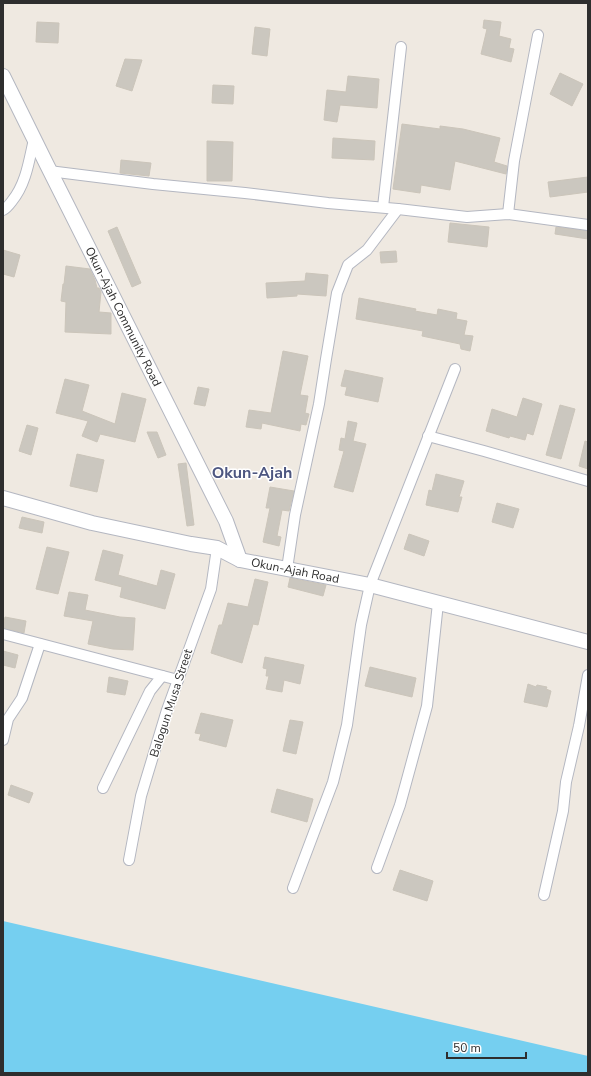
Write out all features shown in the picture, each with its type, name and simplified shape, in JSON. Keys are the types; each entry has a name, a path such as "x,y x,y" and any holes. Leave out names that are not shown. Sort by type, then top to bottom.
{"street":[{"path":"508,214 514,162 538,35"},
{"path":"383,207 401,47"},
{"name":"Okun-Ajah Community Road","path":"3,76 226,521 240,560"},
{"path":"3,210 6,209 15,198 24,181 34,140"},
{"path":"50,171 153,184 467,217 508,214 588,225"},
{"path":"287,569 295,516 320,404 337,293 348,265 367,250 398,209"},
{"path":"293,888 333,782 347,725 361,625 370,585 455,369"},
{"path":"428,436 588,481"},
{"name":"Okun-Ajah Road","path":"3,498 92,523 217,548 240,560 370,585 588,642"},
{"path":"217,548 226,521"},
{"name":"Balogun Musa Street","path":"129,860 142,796 167,710 211,589 217,548"},
{"path":"377,868 400,805 427,706 438,603"},
{"path":"3,634 178,680"},
{"path":"3,740 8,720 22,698 40,644"},
{"path":"544,895 564,811 566,782 579,726 588,675"},
{"path":"103,788 150,691 162,676"}],"water":[{"path":"3,921 588,1056 588,1073 3,1073"}],"building":[{"path":"484,20 501,22 499,36 511,39 509,48 514,49 511,62 481,54 487,29 483,28"},
{"path":"37,22 59,23 58,43 36,42"},
{"path":"255,27 270,29 267,56 252,54"},
{"path":"125,59 142,60 132,91 116,86"},
{"path":"560,73 583,84 572,106 550,94"},
{"path":"348,76 379,79 377,108 340,105 337,122 324,120 327,90 346,92"},
{"path":"213,85 234,86 233,104 212,103"},
{"path":"402,124 440,129 440,126 463,129 500,138 494,162 507,166 506,174 455,161 450,190 421,185 420,193 393,189"},
{"path":"333,138 375,141 374,160 332,158"},
{"path":"207,141 233,142 232,181 207,181"},
{"path":"121,160 151,163 149,176 120,173"},
{"path":"588,177 588,192 550,197 548,182"},
{"path":"450,223 489,227 487,247 448,242"},
{"path":"117,227 141,283 132,287 108,231"},
{"path":"556,227 588,231 588,239 555,234"},
{"path":"3,250 20,255 14,277 3,274"},
{"path":"396,251 397,262 381,263 380,252"},
{"path":"66,266 90,269 97,288 99,288 101,292 99,312 111,313 111,334 65,332 66,302 61,301"},
{"path":"306,273 328,275 326,296 297,294 297,296 267,298 266,283 305,281"},
{"path":"359,298 416,309 415,311 437,315 438,309 457,313 456,319 467,321 464,335 473,336 470,351 461,349 460,344 422,336 423,331 356,319"},
{"path":"283,351 308,356 300,395 308,396 305,413 309,414 306,425 301,424 300,431 262,423 261,429 246,427 249,410 271,413"},
{"path":"345,370 383,378 378,402 345,395 347,387 341,386"},
{"path":"65,379 89,385 82,411 115,424 122,393 146,399 135,442 100,434 97,442 82,436 88,421 56,413"},
{"path":"198,387 209,389 205,406 194,404"},
{"path":"523,398 542,404 533,435 527,433 525,440 510,436 509,438 486,431 492,409 517,417"},
{"path":"560,405 575,409 561,459 546,455"},
{"path":"348,421 357,423 353,441 366,444 353,492 334,487 344,451 339,450 341,438 345,439"},
{"path":"27,425 38,428 31,455 19,451"},
{"path":"147,432 157,432 166,455 158,458"},
{"path":"585,441 588,442 588,469 579,466"},
{"path":"77,454 104,460 97,492 70,486"},
{"path":"186,463 194,525 187,526 178,464"},
{"path":"436,474 464,481 459,497 462,497 458,512 426,505 429,490 432,491"},
{"path":"270,487 294,491 289,511 282,510 277,536 281,537 279,546 263,542 270,508 266,508"},
{"path":"497,503 519,509 513,528 492,522"},
{"path":"22,517 44,522 42,533 19,528"},
{"path":"409,534 429,541 424,556 404,549"},
{"path":"47,547 69,552 58,594 36,589"},
{"path":"103,550 123,555 118,575 157,586 161,570 175,574 165,609 120,597 122,587 95,580"},
{"path":"290,578 326,585 323,596 288,587"},
{"path":"255,579 268,582 258,625 253,624 242,663 211,653 219,625 222,625 228,603 248,607"},
{"path":"69,592 88,595 85,610 120,617 135,618 133,650 113,649 88,644 93,621 64,616"},
{"path":"5,617 26,621 24,633 3,628"},
{"path":"3,651 18,655 15,668 3,665"},
{"path":"265,657 304,665 300,684 284,680 282,692 266,689 269,676 266,676 267,669 263,668"},
{"path":"370,667 416,678 412,697 365,686"},
{"path":"109,677 128,681 125,695 107,692"},
{"path":"528,684 536,687 537,685 547,687 546,689 551,691 547,707 524,702"},
{"path":"201,713 233,720 226,747 199,740 201,734 195,733"},
{"path":"290,720 303,722 296,754 283,751"},
{"path":"11,785 33,793 29,803 8,795"},
{"path":"277,789 313,799 307,822 271,812"},
{"path":"400,870 433,881 427,901 393,890"}],"district":[{"name":"Okun-Ajah","path":"252,472"}]}
